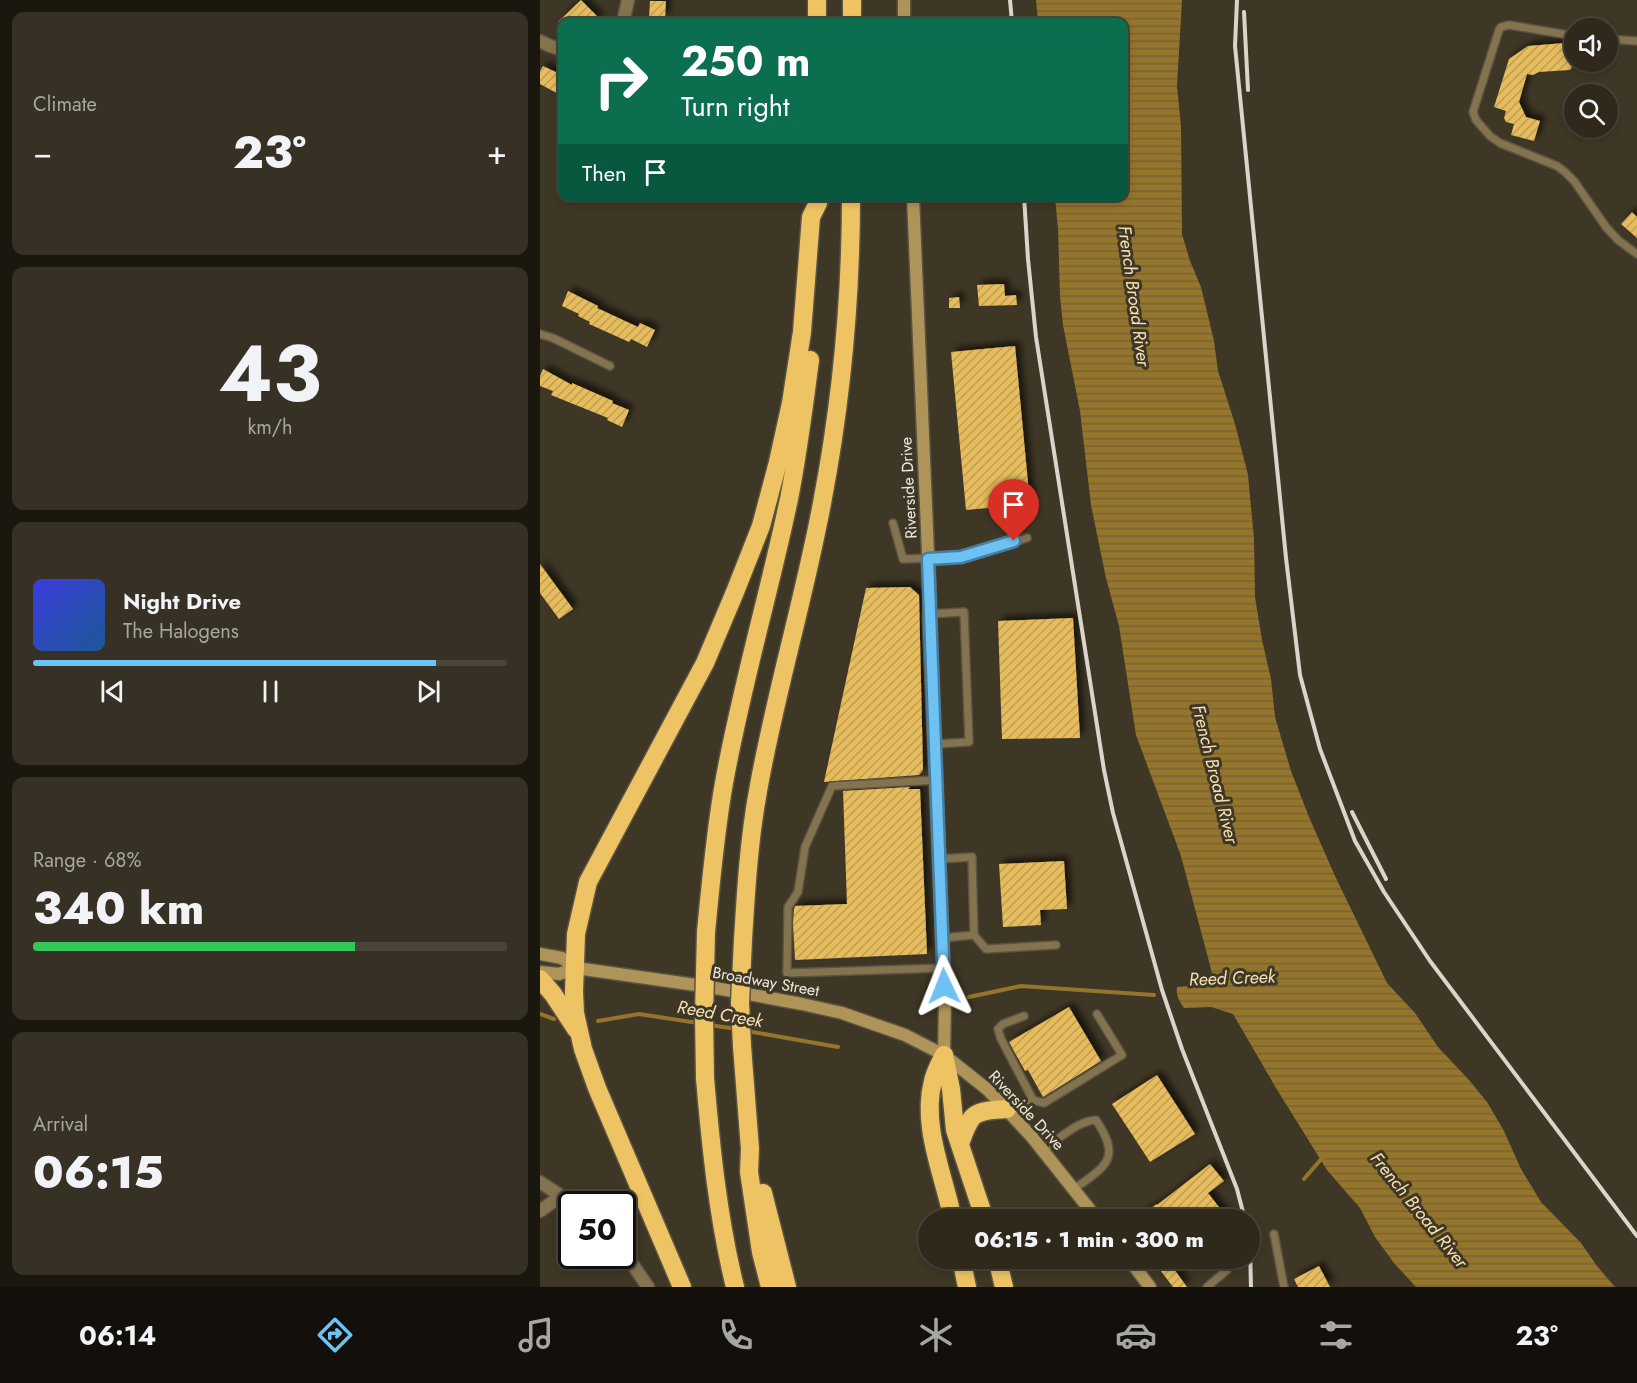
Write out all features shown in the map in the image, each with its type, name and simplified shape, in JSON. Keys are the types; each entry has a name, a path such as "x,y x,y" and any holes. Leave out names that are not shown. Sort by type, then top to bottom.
{"highway":[{"path":"817,0 817,18"},
{"path":"852,0 852,18"},
{"path":"735,1287 712,1162 705,1078 706,932 714,849 724,784 735,726 789,498 799,440 816,295 818,201"},
{"path":"681,1287 582,1049 575,1013 576,934 588,882 705,663 761,526 791,403 802,332 811,217 818,201"},
{"path":"770,1287 761,1252 749,1172 750,1149 740,1003 748,855 769,735 822,504 839,401 849,286 851,201"},
{"path":"540,979 553,994 579,1034"},
{"path":"944,1055 951,1089 955,1130 981,1209"},
{"path":"944,1055 933,1080 930,1120 950,1209"},
{"path":"960,1144 968,1122 976,1114 984,1110 1011,1113"},
{"path":"750,1149 760,1173 787,1287"},
{"path":"963,1269 967,1287"},
{"path":"1000,1269 1004,1287"}],"main road":[{"path":"904,0 904,18"},
{"name":"Riverside Drive","path":"913,201 945,1003 944,1055 981,1084 1011,1113 1089,1209"},
{"name":"Broadway Street","path":"540,954 562,958 576,968 710,987 842,1013 905,1035 944,1055"},
{"name":"Broadway Street","path":"540,972 560,974 576,968"},
{"path":"1136,1269 1150,1287"}],"street":[{"path":"624,18 628,0"},
{"path":"540,41 558,48"},
{"path":"540,1182 558,1194"},
{"path":"540,1211 558,1198"},
{"path":"636,1269 648,1287"}],"lane":[{"path":"1564,34 1509,26 1501,27 1476,101 1474,116 1483,129 1500,143 1557,166 1565,172 1574,181 1606,227 1618,240 1637,254"},
{"path":"1618,40 1637,41"},
{"path":"540,334 610,366"},
{"path":"893,523 903,559 961,557 1027,538"},
{"path":"930,614 964,612 969,742 935,744"},
{"path":"936,780 832,786 805,847 798,892 788,907 787,973 943,968"},
{"path":"939,859 972,857 974,935 986,949 1056,945"},
{"path":"942,938 974,935"},
{"path":"1011,1113 1033,1100 1044,1103 1122,1055 1097,1014"},
{"path":"1024,1016 1003,1024 998,1029 1033,1100"},
{"path":"1043,1150 1080,1124 1096,1120 1110,1145 1108,1160 1098,1172 1074,1190"},
{"path":"1274,1234 1284,1287"},
{"path":"1207,1287 1227,1270"}],"water":[{"name":"French Broad River","path":"1036,0 1182,0 1177,86 1181,126 1182,234 1201,287 1214,341 1218,371 1248,475 1254,539 1255,597 1271,679 1275,717 1291,771 1335,876 1387,983 1415,1013 1438,1047 1487,1102 1504,1131 1521,1169 1541,1202 1581,1243 1615,1287 1416,1287 1375,1237 1360,1208 1327,1170 1233,1014 1211,1007 1184,1008 1179,1000 1177,987 1209,981 1212,975 1211,969 1181,856 1136,735 1119,626 1106,578 1091,505 1080,411 1063,325 1060,296 1055,201 1128,201 1128,18 1038,18"}],"building":[{"path":"581,0 599,18 562,18"},
{"path":"650,1 666,1 665,18 649,17"},
{"path":"1564,43 1564,70 1527,74 1519,102 1526,117 1540,121 1534,141 1511,135 1514,124 1506,122 1504,118 1506,111 1494,107 1509,59 1528,46"},
{"path":"543,66 558,73 558,94 540,84 540,71"},
{"path":"1632,212 1637,217 1637,238 1621,224"},
{"path":"1004,284 1005,296 1016,295 1017,305 979,306 977,285"},
{"path":"568,291 598,306 597,308 638,327 640,323 655,330 647,347 631,339 629,342 589,324 590,322 578,316 579,314 562,306"},
{"path":"959,297 960,308 949,308 949,298"},
{"path":"1015,346 1030,504 966,510 951,352"},
{"path":"543,369 572,385 572,383 629,410 622,427 607,420 608,418 551,395 553,391 540,386"},
{"path":"540,564 573,609 559,619 540,593"},
{"path":"910,587 919,595 923,770 919,775 824,782 866,588"},
{"path":"1073,618 1080,738 1002,739 998,621"},
{"path":"910,787 908,789 920,789 927,954 795,960 793,924 795,906 847,904 843,791"},
{"path":"1064,861 1067,909 1040,910 1041,925 1003,927 999,864"},
{"path":"1069,1007 1101,1061 1043,1097 1009,1042"},
{"path":"1157,1075 1195,1134 1150,1162 1112,1104"},
{"path":"1210,1164 1224,1181 1208,1193 1220,1209 1150,1209"},
{"path":"1319,1266 1330,1287 1298,1287 1294,1279"},
{"path":"1159,1269 1174,1269 1187,1287 1173,1287"}],"waterway":[{"name":"Reed Creek","path":"969,997 1021,986 1154,995"},
{"name":"Reed Creek","path":"540,1014 554,1019"},
{"name":"Reed Creek","path":"598,1021 639,1014 698,1023"},
{"name":"Reed Creek","path":"709,1025 737,1029"},
{"name":"Reed Creek","path":"747,1031 838,1047"},
{"path":"1304,1179 1323,1157"}],"railway":[{"path":"1010,0 1012,18"},
{"path":"1237,0 1235,46 1286,558 1300,675 1320,749 1355,841 1384,892 1430,961 1637,1236"},
{"path":"1244,12 1248,90"},
{"path":"1024,201 1036,337 1104,770 1113,813 1162,990 1182,1049 1237,1189 1242,1209"},
{"path":"1352,812 1386,879"},
{"path":"1251,1269 1251,1287"}],"route":[{"path":"944,986 928,559 961,557 1014,541"}]}
